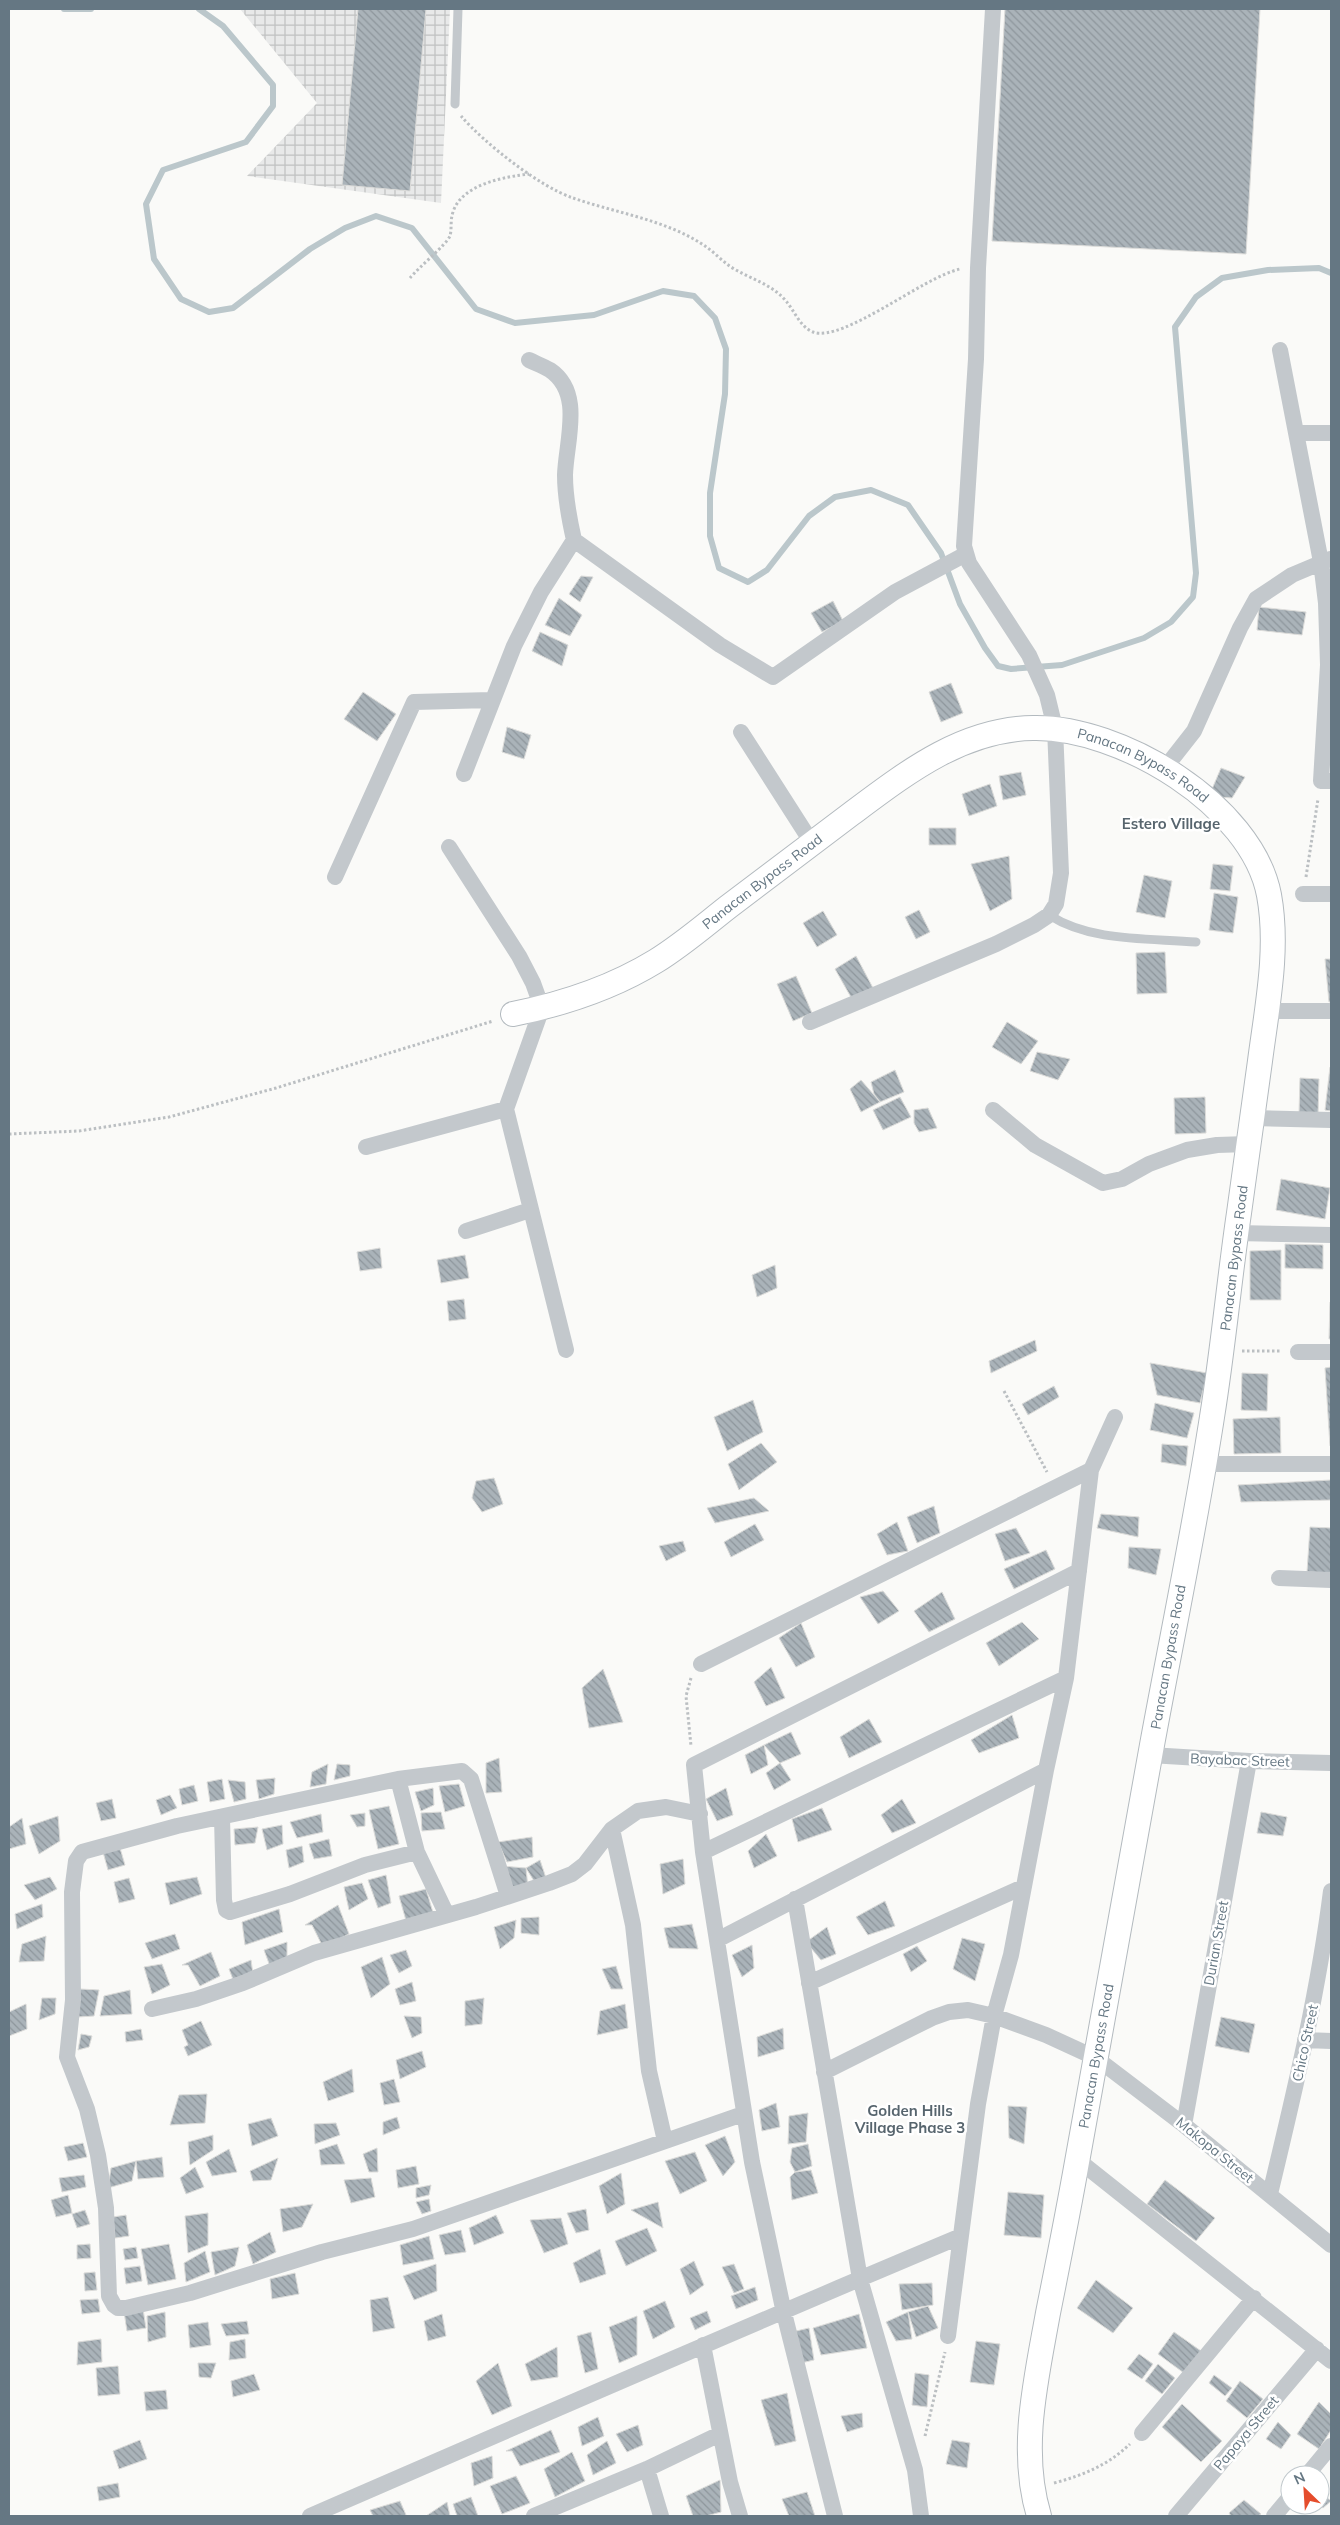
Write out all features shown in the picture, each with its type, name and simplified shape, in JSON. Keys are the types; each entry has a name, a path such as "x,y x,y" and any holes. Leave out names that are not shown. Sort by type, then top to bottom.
{"main road":[{"name":"Panacan Bypass Road","path":"513,1014 542,1008 600,989 660,958 900,778 954,746 1005,730 1055,728 1090,735 1123,746 1166,768 1219,811 1242,835 1257,858 1268,892 1272,935 1267,1011 1236,1233 1222,1350 1204,1464 1078,2160 1036,2375 1031,2421 1032,2489 1039,2516"}],"street":[{"path":"810,1022 996,944 1048,915 1056,904 1061,873 1055,728 1040,677 1029,654 962,556 976,359 978,268 993,9"},
{"path":"1280,350 1296,433 1326,561 1329,665 1326,781"},
{"path":"529,360 549,370 560,379 570,405 565,474 566,503 574,540 720,645 773,677 872,608 962,556"},
{"path":"1296,433 1331,433"},
{"path":"464,774 491,700 514,646 541,592 574,540"},
{"path":"1166,768 1194,732 1240,628 1256,599 1292,575 1326,561"},
{"path":"335,876 414,702 491,700"},
{"path":"741,732 812,843"},
{"path":"449,847 515,949 533,983 542,1008 506,1109 566,1350"},
{"path":"1303,894 1331,894"},
{"path":"1267,1011 1331,1011"},
{"path":"366,1147 506,1109"},
{"path":"993,1110 1035,1145 1103,1183 1122,1179 1149,1164 1187,1150 1217,1145 1248,1144"},
{"path":"1252,1118 1331,1120"},
{"path":"466,1231 530,1210"},
{"path":"1236,1233 1331,1235"},
{"path":"1298,1352 1331,1352"},
{"path":"948,2336 978,2104 994,2016 1011,1955 1046,1770 1066,1678 1091,1470 1115,1418"},
{"path":"1204,1464 1331,1464"},
{"path":"701,1664 1091,1470"},
{"path":"835,2516 784,2313 744,2114 719,1938 703,1852 694,1765 1079,1571"},
{"path":"1279,1578 1331,1580"},
{"path":"703,1852 1066,1678"},
{"name":"Bayabac Street","path":"1150,1756 1331,1763"},
{"name":"Durian Street","path":"1184,2125 1248,1761"},
{"path":"719,1938 1046,1770"},
{"path":"508,1896 471,1779 467,1774 456,1771 398,1779 222,1817 82,1852 74,1868 72,1892 73,2000 67,2057 87,2109 98,2156 106,2208 108,2290 114,2305 118,2308 126,2308 190,2293 322,2252 414,2229 744,2114"},
{"path":"398,1779 417,1852 447,1916"},
{"path":"152,2009 196,1999 244,1983 314,1953 447,1916 508,1896 522,1894 572,1874 585,1864 612,1829 638,1811 666,1807 700,1814"},
{"path":"222,1817 224,1900 226,1910 230,1912 290,1894 365,1865 417,1852"},
{"path":"612,1829 633,1925 649,2071 665,2141"},
{"path":"809,1982 1023,1887"},
{"name":"Chico Street","path":"1270,2194 1327,1951 1331,1891"},
{"path":"795,1899 860,2279 915,2470 921,2516"},
{"name":"Makopa Street","path":"824,2072 932,2018 949,2012 968,2010 994,2016 1046,2035 1096,2058 1184,2125 1331,2244"},
{"path":"1306,2040 1331,2041"},
{"path":"1078,2160 1331,2361"},
{"path":"310,2516 703,2345 784,2313 960,2237"},
{"path":"1142,2433 1254,2298"},
{"path":"703,2345 720,2434 740,2516"},
{"name":"Papaya Street","path":"1176,2516 1317,2349"},
{"path":"534,2516 647,2469 720,2434"},
{"path":"1316,2465 1331,2446"},
{"path":"647,2469 661,2516"}],"lane":[{"path":"455,104 458,9"},
{"path":"1048,915 1062,924 1094,934 1196,942"}],"path":[{"path":"455,104 462,117 475,131 530,174 571,197 678,231 704,246 730,267 774,289 786,301 800,321 813,332 830,332 863,321 941,275 959,269 978,268"},
{"path":"410,278 445,243 450,235 453,212 459,200 489,182 509,176 530,174"},
{"path":"1303,894 1326,781"},
{"path":"9,1134 79,1131 169,1117 276,1088 513,1014"},
{"path":"1222,1350 1298,1352"},
{"path":"1004,1391 1055,1488"},
{"path":"694,1765 686,1696 688,1682 694,1670 701,1664"},
{"path":"915,2470 935,2398 948,2336"},
{"path":"1032,2489 1088,2473 1111,2459 1142,2433"}],"shaded area":[{"path":"240,9 450,9 441,203 247,176 317,103"}],"building":[{"path":"358,9 426,9 410,191 342,185"},
{"path":"1005,9 1260,9 1246,254 992,241"},
{"path":"581,576 593,577 580,602 569,594"},
{"path":"559,598 582,615 570,636 545,625"},
{"path":"833,601 843,621 822,632 811,613"},
{"path":"1259,607 1306,612 1302,635 1257,630"},
{"path":"540,632 568,645 562,666 532,651"},
{"path":"951,683 963,713 941,722 929,692"},
{"path":"363,692 396,714 377,741 344,719"},
{"path":"507,727 531,735 524,759 502,752"},
{"path":"1221,768 1245,777 1232,798 1209,796"},
{"path":"1021,772 1026,795 1003,800 999,776"},
{"path":"990,784 997,806 969,816 962,794"},
{"path":"929,828 956,828 956,845 929,845"},
{"path":"1009,856 1012,899 990,911 971,864"},
{"path":"1213,864 1233,866 1230,891 1210,889"},
{"path":"1144,875 1172,881 1165,918 1136,912"},
{"path":"1214,893 1238,897 1233,933 1209,930"},
{"path":"919,910 930,932 916,939 905,917"},
{"path":"823,911 837,935 817,947 803,923"},
{"path":"1165,952 1167,993 1137,994 1136,953"},
{"path":"856,956 873,988 852,999 835,969"},
{"path":"1325,959 1331,959 1331,1002 1329,1002"},
{"path":"796,976 812,1013 793,1021 777,984"},
{"path":"1007,1022 1038,1041 1021,1064 992,1047"},
{"path":"1037,1052 1070,1059 1058,1080 1030,1071"},
{"path":"1331,1067 1331,1111 1325,1110"},
{"path":"895,1070 904,1092 880,1102 874,1094 871,1082"},
{"path":"1300,1078 1319,1079 1318,1114 1299,1113"},
{"path":"861,1080 880,1102 861,1112 850,1089"},
{"path":"900,1097 911,1117 883,1130 873,1110"},
{"path":"1205,1097 1206,1133 1175,1134 1174,1098"},
{"path":"928,1108 937,1128 919,1132 914,1123 914,1110"},
{"path":"1281,1179 1330,1188 1325,1219 1276,1210"},
{"path":"1285,1244 1323,1245 1323,1269 1285,1268"},
{"path":"380,1248 382,1268 360,1271 357,1252"},
{"path":"1281,1250 1281,1300 1250,1300 1250,1251"},
{"path":"465,1255 469,1278 441,1283 437,1260"},
{"path":"775,1265 777,1288 757,1297 752,1275"},
{"path":"464,1299 466,1319 449,1321 447,1301"},
{"path":"1330,1302 1331,1339 1329,1339"},
{"path":"1035,1340 1037,1351 991,1373 989,1361"},
{"path":"1150,1363 1207,1373 1200,1403 1157,1395"},
{"path":"1331,1367 1331,1446 1330,1446 1325,1368"},
{"path":"1242,1373 1268,1374 1267,1411 1241,1410"},
{"path":"1054,1386 1059,1397 1028,1415 1022,1404"},
{"path":"753,1400 763,1432 727,1451 714,1417"},
{"path":"1155,1403 1194,1413 1187,1438 1150,1430"},
{"path":"1280,1417 1281,1453 1234,1454 1233,1419"},
{"path":"761,1443 777,1462 739,1490 728,1464"},
{"path":"1162,1444 1188,1446 1186,1466 1161,1462"},
{"path":"494,1478 503,1504 482,1512 472,1498 476,1481"},
{"path":"1331,1480 1331,1500 1241,1502 1238,1485"},
{"path":"754,1498 769,1511 715,1523 707,1508"},
{"path":"934,1506 940,1533 917,1543 907,1517"},
{"path":"1101,1514 1139,1517 1138,1537 1097,1528"},
{"path":"897,1522 908,1551 887,1555 877,1534"},
{"path":"755,1524 764,1540 731,1557 724,1542"},
{"path":"1310,1527 1331,1528 1331,1573 1307,1572"},
{"path":"1016,1528 1030,1553 1005,1561 995,1534"},
{"path":"683,1541 686,1551 666,1561 659,1546"},
{"path":"1129,1547 1161,1549 1156,1575 1128,1568"},
{"path":"1046,1550 1055,1569 1014,1589 1004,1569"},
{"path":"883,1591 899,1611 878,1624 860,1597"},
{"path":"942,1592 955,1619 929,1632 914,1611"},
{"path":"1022,1622 1039,1639 999,1666 986,1643"},
{"path":"801,1623 815,1657 796,1667 779,1638"},
{"path":"771,1667 785,1698 766,1706 754,1682"},
{"path":"603,1669 623,1722 589,1728 582,1688"},
{"path":"1012,1715 1019,1738 979,1753 971,1740"},
{"path":"869,1719 882,1742 849,1758 840,1737"},
{"path":"791,1732 801,1754 780,1763 764,1745"},
{"path":"764,1745 768,1765 751,1774 745,1755"},
{"path":"499,1758 502,1792 486,1793 486,1763"},
{"path":"780,1763 791,1780 774,1790 766,1773"},
{"path":"328,1764 326,1784 310,1787 312,1772"},
{"path":"337,1764 350,1765 350,1776 334,1780"},
{"path":"275,1778 274,1794 259,1799 256,1780"},
{"path":"222,1779 225,1799 210,1802 207,1782"},
{"path":"228,1780 245,1782 246,1799 234,1802"},
{"path":"459,1784 465,1806 445,1812 439,1786"},
{"path":"194,1785 198,1801 182,1805 179,1789"},
{"path":"433,1788 434,1805 421,1811 415,1792"},
{"path":"726,1788 733,1815 717,1821 706,1799"},
{"path":"170,1795 177,1808 161,1815 156,1800"},
{"path":"112,1799 116,1818 101,1821 96,1803"},
{"path":"902,1799 916,1823 892,1833 881,1815"},
{"path":"389,1806 399,1844 378,1849 369,1810"},
{"path":"822,1808 832,1830 798,1842 792,1819"},
{"path":"441,1812 445,1829 422,1831 421,1813"},
{"path":"1261,1812 1287,1817 1283,1836 1257,1833"},
{"path":"365,1813 365,1826 357,1827 350,1815"},
{"path":"321,1814 323,1832 297,1838 290,1822"},
{"path":"58,1816 60,1841 39,1854 29,1826"},
{"path":"22,1818 26,1844 9,1849 9,1827"},
{"path":"282,1825 283,1844 267,1850 262,1829"},
{"path":"258,1827 255,1843 235,1845 234,1829"},
{"path":"766,1834 777,1856 754,1868 748,1851"},
{"path":"532,1837 533,1857 507,1862 498,1842"},
{"path":"329,1839 332,1856 314,1859 309,1844"},
{"path":"302,1846 304,1862 289,1868 286,1850"},
{"path":"120,1848 125,1865 108,1870 103,1852"},
{"path":"683,1859 685,1884 663,1894 660,1864"},
{"path":"540,1860 546,1878 534,1881 526,1868"},
{"path":"501,1866 526,1868 528,1888 513,1894"},
{"path":"386,1875 391,1903 378,1908 368,1880"},
{"path":"50,1877 57,1889 35,1900 24,1885"},
{"path":"197,1877 202,1894 170,1905 165,1883"},
{"path":"129,1878 135,1899 119,1903 114,1882"},
{"path":"362,1883 368,1899 349,1910 344,1887"},
{"path":"426,1889 434,1916 407,1924 399,1896"},
{"path":"885,1901 895,1926 868,1935 856,1917"},
{"path":"42,1904 43,1917 17,1929 15,1914"},
{"path":"338,1905 349,1934 323,1947 312,1925 305,1925"},
{"path":"279,1909 283,1932 245,1945 242,1922"},
{"path":"539,1917 539,1935 521,1933 521,1918"},
{"path":"516,1920 514,1938 500,1949 494,1927"},
{"path":"692,1924 698,1949 669,1948 664,1928"},
{"path":"827,1927 836,1954 821,1960 806,1942"},
{"path":"175,1934 180,1949 152,1959 145,1943"},
{"path":"46,1936 44,1961 19,1962 22,1944"},
{"path":"962,1938 985,1944 975,1981 953,1969"},
{"path":"287,1942 287,1962 271,1969 264,1950"},
{"path":"752,1945 754,1968 742,1977 732,1955"},
{"path":"917,1946 927,1961 911,1972 903,1954"},
{"path":"406,1950 412,1966 399,1973 390,1955"},
{"path":"211,1952 220,1976 200,1986 188,1965 182,1965"},
{"path":"382,1957 390,1984 371,1998 361,1967"},
{"path":"251,1960 253,1974 234,1982 229,1969"},
{"path":"162,1964 170,1985 152,1994 144,1967"},
{"path":"616,1966 623,1989 611,1989 602,1969"},
{"path":"412,1982 416,2001 400,2005 395,1989"},
{"path":"80,1989 99,1990 94,2016 77,2017"},
{"path":"130,1990 132,2014 100,2016 104,1996"},
{"path":"42,1998 56,1998 55,2014 39,2020"},
{"path":"484,1998 482,2024 465,2026 465,2001"},
{"path":"26,2004 27,2029 9,2036 9,2012"},
{"path":"625,2004 628,2028 597,2035 600,2011"},
{"path":"404,2016 421,2017 422,2033 412,2038"},
{"path":"1221,2017 1255,2024 1249,2053 1215,2046"},
{"path":"201,2021 212,2045 188,2056 184,2047 188,2045 182,2030"},
{"path":"783,2028 784,2049 758,2057 757,2037"},
{"path":"141,2029 143,2040 126,2042 125,2032"},
{"path":"81,2034 92,2036 89,2047 78,2050"},
{"path":"422,2051 426,2067 400,2079 396,2060"},
{"path":"352,2069 354,2092 328,2101 323,2082"},
{"path":"394,2079 400,2102 384,2105 380,2083"},
{"path":"207,2094 205,2123 170,2125 179,2095"},
{"path":"776,2103 780,2127 762,2131 759,2110"},
{"path":"1008,2106 1027,2107 1024,2144 1009,2138"},
{"path":"808,2113 806,2142 788,2144 789,2116"},
{"path":"397,2117 400,2128 383,2135 383,2122"},
{"path":"271,2118 278,2136 252,2146 248,2124"},
{"path":"336,2123 340,2135 315,2144 314,2124"},
{"path":"213,2135 213,2150 190,2165 188,2142"},
{"path":"725,2136 735,2162 723,2176 705,2145"},
{"path":"83,2143 87,2157 68,2161 64,2147"},
{"path":"337,2144 345,2164 321,2165 319,2150"},
{"path":"808,2144 812,2166 795,2172 790,2162 792,2148"},
{"path":"377,2148 378,2172 369,2172 363,2154"},
{"path":"229,2149 237,2172 212,2176 206,2162"},
{"path":"695,2152 707,2181 680,2194 665,2161"},
{"path":"162,2157 164,2177 138,2179 136,2161"},
{"path":"278,2158 271,2180 253,2181 250,2171"},
{"path":"136,2161 132,2181 108,2188 111,2168"},
{"path":"416,2166 419,2184 398,2188 396,2170"},
{"path":"195,2167 204,2187 186,2194 180,2178"},
{"path":"811,2170 818,2193 792,2200 790,2177 795,2172"},
{"path":"621,2173 625,2204 607,2214 599,2186"},
{"path":"84,2175 86,2187 62,2192 59,2178"},
{"path":"371,2178 375,2197 351,2203 344,2180"},
{"path":"1165,2180 1215,2218 1196,2241 1147,2204"},
{"path":"431,2185 429,2195 416,2198 416,2188"},
{"path":"1008,2192 1044,2195 1041,2238 1004,2235"},
{"path":"68,2195 72,2213 56,2217 51,2200"},
{"path":"429,2199 431,2211 422,2214 416,2202"},
{"path":"658,2202 663,2228 631,2210"},
{"path":"313,2204 302,2227 283,2232 280,2209"},
{"path":"586,2209 589,2230 576,2233 567,2213"},
{"path":"85,2210 90,2224 77,2228 72,2214"},
{"path":"208,2213 208,2245 188,2253 185,2216"},
{"path":"126,2215 129,2236 115,2238 113,2217"},
{"path":"496,2215 504,2233 474,2245 469,2228"},
{"path":"561,2218 568,2244 544,2253 530,2220"},
{"path":"647,2228 657,2251 626,2266 615,2241"},
{"path":"461,2230 466,2252 445,2255 439,2235"},
{"path":"270,2232 276,2252 253,2264 247,2245"},
{"path":"429,2236 434,2259 403,2265 400,2245"},
{"path":"90,2244 91,2258 77,2259 77,2245"},
{"path":"169,2244 176,2279 148,2285 141,2249"},
{"path":"136,2247 138,2258 125,2260 123,2249"},
{"path":"239,2247 235,2266 215,2275 211,2252"},
{"path":"600,2249 606,2274 580,2283 573,2263"},
{"path":"205,2251 210,2272 186,2282 184,2263"},
{"path":"694,2261 704,2285 690,2295 680,2269"},
{"path":"436,2264 437,2291 414,2300 403,2276"},
{"path":"734,2264 744,2289 734,2293 722,2267"},
{"path":"140,2266 142,2281 126,2284 124,2268"},
{"path":"95,2272 97,2290 85,2291 84,2273"},
{"path":"295,2273 299,2294 272,2299 270,2279"},
{"path":"1096,2280 1133,2308 1113,2333 1077,2308"},
{"path":"932,2283 933,2305 902,2310 899,2284"},
{"path":"755,2287 758,2300 736,2309 731,2296"},
{"path":"388,2297 395,2328 373,2332 370,2300"},
{"path":"98,2299 100,2312 82,2314 80,2300"},
{"path":"665,2301 675,2327 653,2339 643,2311"},
{"path":"928,2306 938,2328 916,2337 908,2312"},
{"path":"143,2309 146,2328 127,2331 124,2312"},
{"path":"707,2311 711,2322 695,2330 690,2318"},
{"path":"165,2312 166,2337 148,2342 147,2316"},
{"path":"908,2312 912,2339 896,2341 886,2322"},
{"path":"442,2314 446,2336 428,2341 424,2321"},
{"path":"859,2314 867,2348 821,2355 813,2328"},
{"path":"637,2316 637,2355 619,2363 609,2327"},
{"path":"247,2321 249,2334 226,2336 221,2324"},
{"path":"208,2322 211,2345 190,2348 188,2325"},
{"path":"809,2328 814,2360 801,2363 792,2332"},
{"path":"591,2332 598,2369 585,2373 577,2336"},
{"path":"1174,2332 1201,2351 1184,2373 1158,2354"},
{"path":"101,2339 102,2362 77,2365 78,2342"},
{"path":"245,2339 246,2358 229,2360 230,2342"},
{"path":"976,2341 1000,2344 994,2385 970,2382"},
{"path":"557,2347 558,2377 531,2381 525,2364"},
{"path":"1139,2354 1153,2364 1142,2379 1127,2369"},
{"path":"198,2363 216,2363 211,2378 199,2377"},
{"path":"498,2363 512,2406 492,2415 476,2381"},
{"path":"1158,2364 1175,2378 1162,2394 1145,2381"},
{"path":"118,2366 120,2394 98,2396 96,2368"},
{"path":"915,2373 929,2375 927,2407 912,2405"},
{"path":"254,2374 260,2390 233,2397 231,2381"},
{"path":"1214,2375 1232,2388 1225,2396 1209,2383"},
{"path":"1240,2381 1263,2399 1247,2418 1226,2401"},
{"path":"166,2390 168,2409 146,2411 144,2392"},
{"path":"787,2393 796,2441 775,2446 761,2400"},
{"path":"1319,2402 1331,2414 1331,2430 1319,2449 1297,2434"},
{"path":"1182,2404 1222,2441 1201,2462 1162,2427"},
{"path":"862,2413 863,2427 847,2432 841,2416"},
{"path":"598,2417 604,2436 582,2446 578,2427"},
{"path":"1278,2422 1291,2435 1281,2449 1266,2439"},
{"path":"638,2425 643,2445 627,2452 616,2434"},
{"path":"551,2430 560,2452 520,2466 512,2451 506,2451"},
{"path":"140,2440 147,2459 119,2469 113,2451"},
{"path":"952,2440 970,2443 967,2468 946,2464"},
{"path":"607,2441 616,2463 593,2475 587,2455"},
{"path":"572,2452 585,2481 555,2497 544,2469"},
{"path":"492,2456 493,2478 474,2486 471,2463"},
{"path":"516,2476 530,2503 502,2514 490,2486"},
{"path":"720,2480 721,2512 706,2516 693,2516 686,2496"},
{"path":"118,2483 120,2497 99,2501 97,2487"},
{"path":"807,2492 815,2516 789,2516 782,2499"},
{"path":"471,2497 478,2516 457,2516 453,2504"},
{"path":"1244,2500 1261,2514 1258,2516 1231,2516 1229,2513"},
{"path":"400,2501 406,2515 373,2516 370,2510"},
{"path":"447,2502 450,2516 426,2516"}],"waterway":[{"path":"64,9 91,9"},
{"path":"199,9 223,26 273,85 273,106 246,142 163,170 146,204 154,259 181,299 209,312 233,308 310,249 345,228 376,216 412,228 476,309 515,323 594,315 663,291 694,296 715,318 726,349 725,394 710,493 710,536 719,568 748,582 767,570 809,516 835,497 871,490 908,505 941,553 960,604 985,648 998,666 1011,669 1062,665 1144,638 1171,622 1193,597 1196,573 1175,327 1196,297 1222,278 1268,270 1319,268 1331,273"}],"district":[{"name":"Estero Village","path":"1171,823"},
{"name":"Golden Hills Village Phase 3","path":"910,2118"}]}
